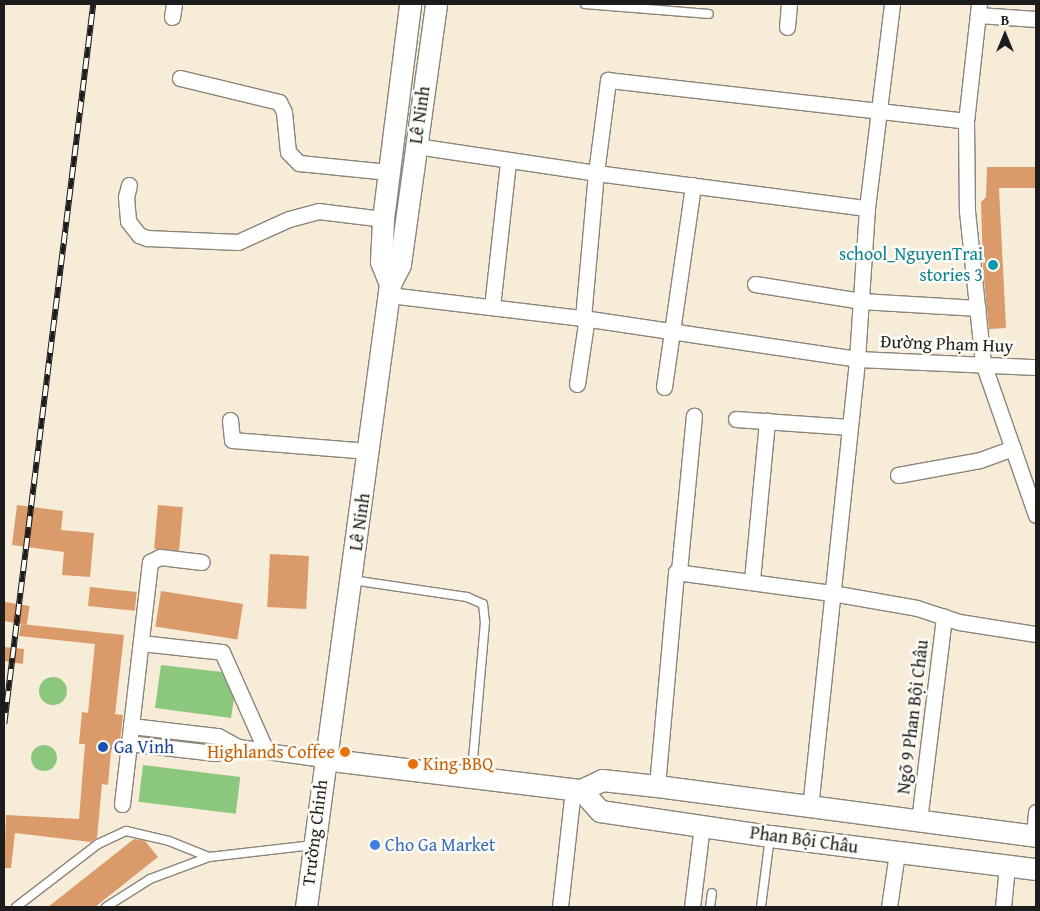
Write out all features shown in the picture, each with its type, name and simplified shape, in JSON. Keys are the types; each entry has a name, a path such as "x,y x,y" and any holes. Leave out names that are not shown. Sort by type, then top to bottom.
{"main road":[{"name":"Lê Ninh","path":"389,290 380,262 383,219 410,4"},
{"name":"Lê Ninh","path":"323,759 352,580 389,290 400,264 436,4"},
{"path":"323,759 577,789"},
{"name":"Trường Chinh","path":"306,907 323,759"},
{"name":"Phan Bội Châu","path":"1035,835 775,804 657,786 602,780 577,789 600,811 897,853 1036,869"},
{"path":"770,836 775,804"}],"street":[{"path":"787,27 789,4"},
{"path":"810,808 857,359 867,208 892,4"},
{"path":"1036,19 978,9 966,121 968,211 983,363 1036,515"},
{"path":"180,78 279,102 284,112 288,152 300,163 389,172"},
{"path":"577,384 586,324 583,318 596,173 608,80 966,121"},
{"path":"416,146 508,161 867,208"},
{"path":"492,307 508,161"},
{"path":"129,185 126,197 128,221 139,235 147,238 238,242 289,219 318,211 383,219"},
{"path":"664,387 674,333 692,185"},
{"path":"755,284 861,301 978,308"},
{"name":"Đường Phạm Huy","path":"389,290 492,307 583,318 857,359 983,363 1036,367"},
{"path":"679,571 694,416"},
{"path":"736,419 849,427"},
{"path":"230,420 232,440 369,451"},
{"path":"752,580 766,421"},
{"path":"898,475 980,460 1013,448"},
{"path":"122,804 150,562 160,558 202,562"},
{"path":"657,786 674,575 679,571 832,593 917,608 944,617 1036,634"},
{"name":"Ngõ 9 Phan Bội Châu","path":"919,821 944,617"},
{"path":"141,643 222,652 266,750"},
{"path":"131,726 218,736 238,747"},
{"path":"128,743 215,753 238,747 323,759"},
{"path":"560,907 577,789"},
{"path":"1035,835 1036,812"},
{"path":"692,907 702,826"},
{"path":"889,907 897,853"},
{"path":"1003,907 1007,867"}],"lane":[{"path":"586,4 709,14"},
{"path":"352,580 466,597 483,604 485,622 473,758"},
{"path":"16,907 98,844 126,831 169,841 208,857"},
{"path":"761,907 770,836"},
{"path":"106,907 150,879 208,857 313,845"},
{"path":"710,907 712,893"}],"green space":[{"path":"161,665 222,672 235,692 231,718 155,708"},
{"path":"53,677 63,681 67,691 63,701 53,705 43,701 39,691 43,681"},
{"path":"44,745 53,749 57,758 53,767 44,771 35,767 31,758 35,749"},
{"path":"143,765 240,777 236,814 138,802"}],"building":[{"name":"school_NguyenTrai stories 3","path":"987,167 1036,167 1036,188 999,188 1006,328 989,329 983,270 981,202 986,197"},
{"path":"17,505 63,511 61,530 94,533 90,577 62,575 64,552 12,545"},
{"path":"158,505 183,507 179,551 154,549"},
{"path":"270,554 309,556 306,609 267,607"},
{"path":"90,587 137,592 135,611 88,606"},
{"path":"161,591 243,604 237,640 155,627"},
{"path":"5,602 30,606 27,625 4,621"},
{"name":"Ga Vinh","path":"21,624 124,635 115,714 123,715 119,750 111,750 108,785 102,784 97,838 91,842 15,833 11,868 4,868 6,815 79,819 85,744 79,744 82,712 88,713 95,644 19,636"},
{"path":"4,647 24,649 23,664 4,661"},
{"path":"134,839 145,841 158,857 95,907 48,907"}],"railway":[{"path":"4,724 93,4"}],"place":[{"name":"school_NguyenTrai stories 3","path":"993,265"},
{"name":"Ga Vinh","path":"103,747"},
{"name":"Highlands Coffee","path":"345,752"},
{"name":"King BBQ","path":"413,764"},
{"name":"Cho Ga Market","path":"375,845"}]}
